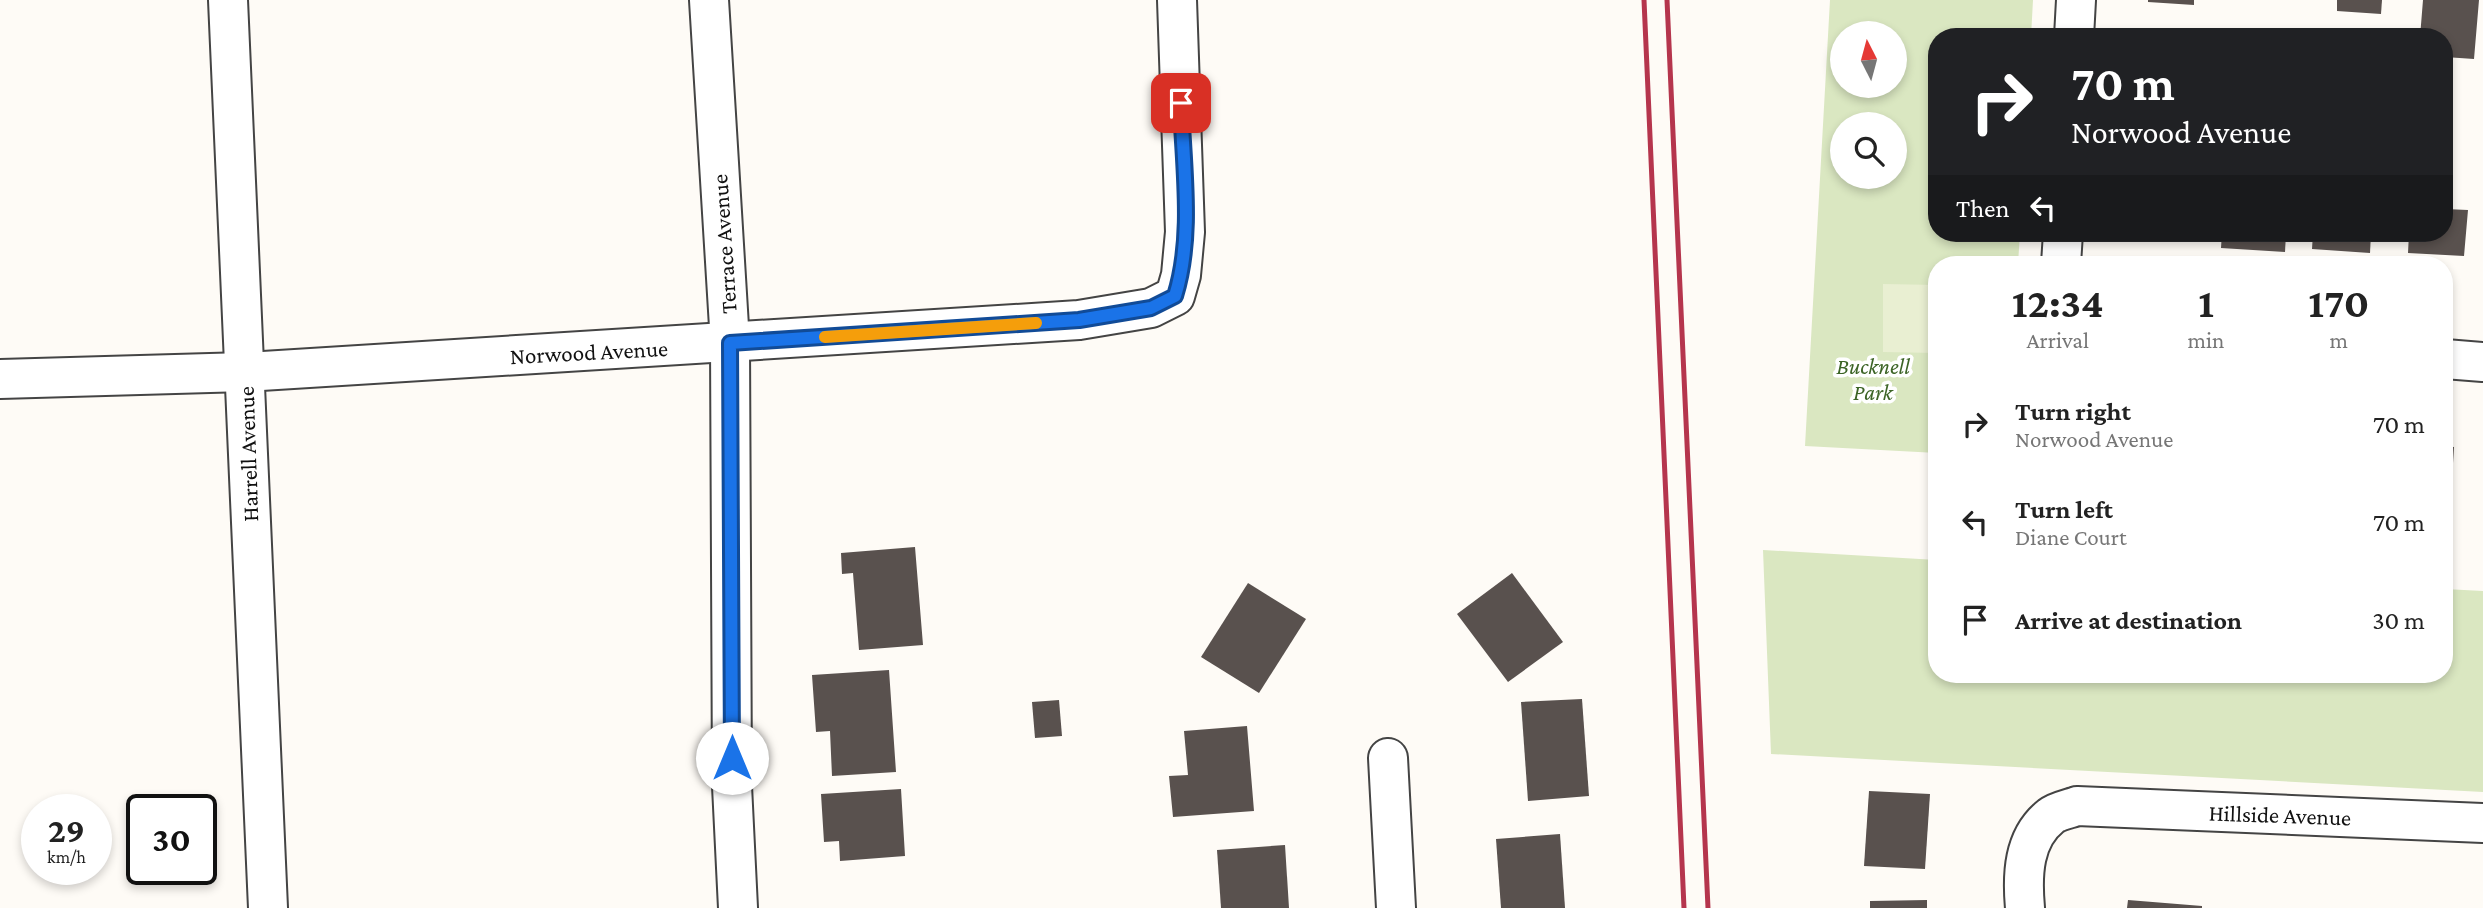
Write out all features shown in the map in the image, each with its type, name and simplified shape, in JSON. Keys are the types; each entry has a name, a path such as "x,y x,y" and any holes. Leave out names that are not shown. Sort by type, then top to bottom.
{"street":[{"name":"Harrell Avenue","path":"228,0 268,908"},
{"name":"Terrace Avenue","path":"709,0 730,343 732,786 738,908"},
{"name":"Norwood Avenue","path":"0,379 245,372 730,343 1079,320 1151,308 1175,296 1181,275 1185,232 1177,0"},
{"path":"2074,28 2076,0"},
{"path":"2453,360 2483,362"},
{"path":"1388,758 1396,908"},
{"name":"Hillside Avenue","path":"2025,908 2022,880 2032,837 2052,815 2077,806 2483,823"}],"green space":[{"name":"Bucknell Park","path":"1830,0 2033,0 2031,28 1928,28 1928,242 2019,242 2019,256 1928,256 1928,453 1805,446"},
{"path":"1883,284 1928,285 1928,353 1883,352"},
{"path":"1763,550 1928,559 1928,683 2453,683 2453,589 2483,591 2483,792 1771,754"}],"building":[{"path":"2194,0 2194,5 2148,2"},
{"path":"2337,0 2382,0 2381,14 2337,11"},
{"path":"2423,0 2479,0 2474,59 2453,58 2453,28 2421,28"},
{"path":"2453,209 2468,210 2464,256 2408,253 2409,242 2453,242"},
{"path":"2221,242 2286,242 2285,252 2221,248"},
{"path":"2312,242 2371,242 2370,253 2312,249"},
{"path":"915,547 923,645 859,650 853,573 842,574 841,553"},
{"path":"1512,573 1563,642 1508,682 1457,614"},
{"path":"1248,583 1306,619 1259,693 1201,657"},
{"path":"889,670 896,772 832,776 830,731 816,732 812,675"},
{"path":"1582,699 1589,796 1528,801 1521,702"},
{"path":"1059,700 1062,736 1035,738 1032,702"},
{"path":"1247,726 1254,811 1173,817 1169,776 1188,775 1184,731"},
{"path":"901,789 905,856 840,861 839,841 824,842 821,794"},
{"path":"1869,791 1930,794 1925,869 1864,866"},
{"path":"1560,834 1565,908 1501,908 1496,839"},
{"path":"1285,845 1289,908 1221,908 1217,850"},
{"path":"1927,900 1927,908 1870,908 1870,901"},
{"path":"2128,900 2202,906 2202,908 2127,908"}],"railway":[{"path":"1644,0 1684,908"},
{"path":"1667,0 1708,908"}],"slow traffic":[{"path":"825,337 1036,323"}],"route":[{"path":"732,758 730,343 1079,320 1151,308 1175,296 1181,275 1185,232 1181,103"}]}
